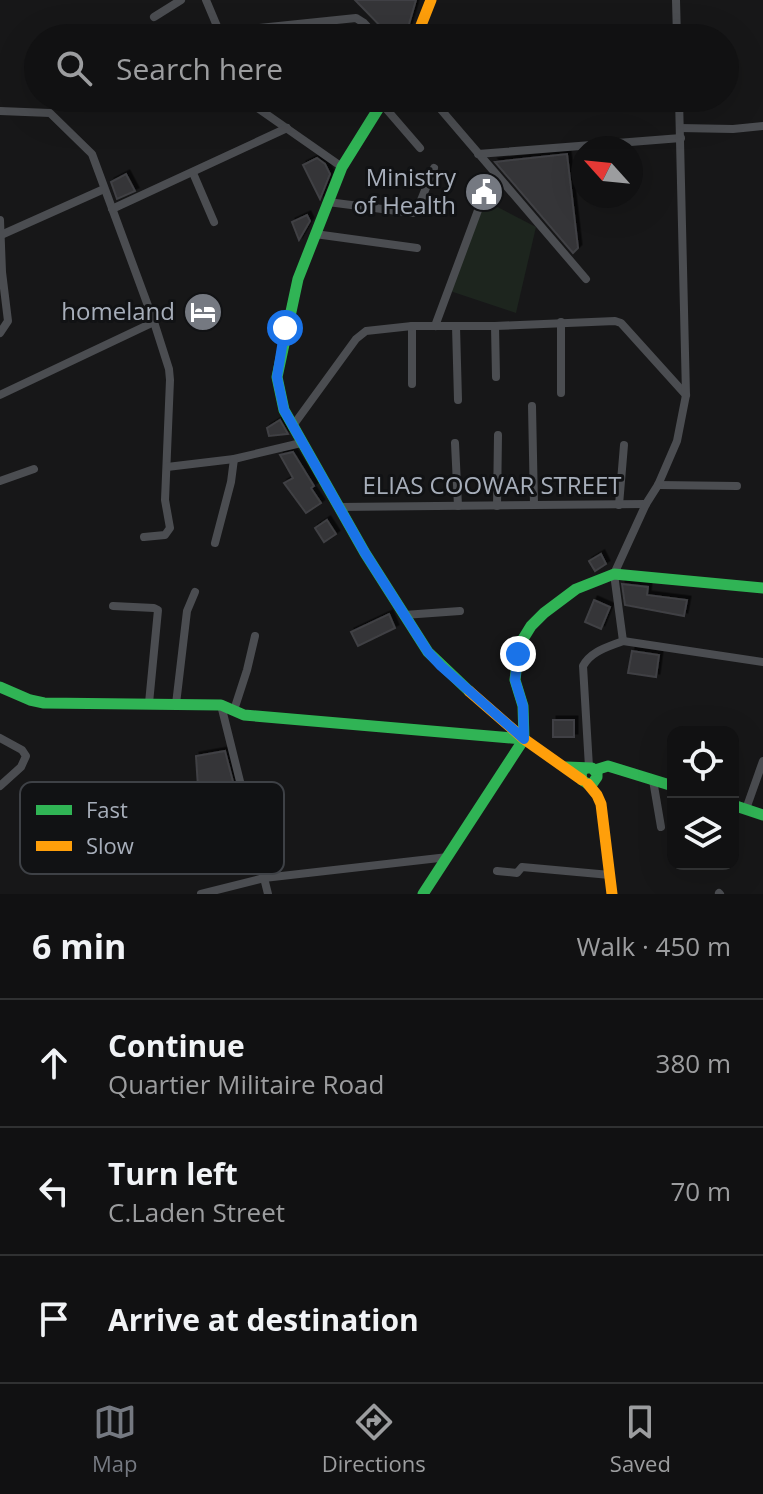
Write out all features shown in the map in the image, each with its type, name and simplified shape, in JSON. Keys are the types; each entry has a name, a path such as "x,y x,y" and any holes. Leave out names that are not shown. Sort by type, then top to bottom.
{"street":[{"path":"154,17 181,0"},
{"path":"206,0 216,24"},
{"path":"422,24 431,0"},
{"path":"676,0 677,24"},
{"path":"308,24 356,18 365,24"},
{"path":"0,111 24,112"},
{"path":"25,112 50,113 92,154 169,369 165,500 170,528 165,535 144,537"},
{"path":"263,112 342,167"},
{"path":"377,112 342,167 294,291 277,377 284,410 404,615 441,666 524,739 564,767 588,774 608,766 667,784"},
{"path":"392,112 420,148"},
{"path":"443,112 586,279"},
{"path":"623,641 614,574 677,441 686,395 680,112"},
{"path":"478,154 763,126"},
{"path":"112,209 287,128"},
{"path":"328,202 413,213 434,168"},
{"path":"193,173 214,222"},
{"path":"1,235 104,189"},
{"path":"435,326 480,205"},
{"path":"0,220 1,272 8,321 0,333"},
{"path":"315,234 417,248"},
{"path":"292,427 356,339 366,331 412,326 495,326 603,320 621,323 686,395"},
{"path":"0,395 154,322"},
{"path":"561,322 561,393"},
{"path":"412,326 412,384"},
{"path":"456,326 458,400"},
{"path":"495,326 496,377"},
{"path":"532,406 534,505"},
{"path":"497,506 498,435"},
{"path":"167,467 234,459 301,443"},
{"path":"455,443 458,506"},
{"path":"619,505 624,445"},
{"path":"215,543 234,459"},
{"path":"0,481 34,469"},
{"path":"658,485 737,486"},
{"name":"ELIAS COOWAR STREET","path":"338,507 646,504"},
{"path":"423,894 524,739 523,706 515,680 518,654 531,626 567,596 590,582 614,574 763,588"},
{"path":"176,704 187,611 195,592"},
{"path":"113,606 158,610 149,703"},
{"path":"404,615 460,611"},
{"path":"234,710 255,636"},
{"path":"612,894 601,804 588,774 583,666 586,659 623,641 763,662"},
{"path":"0,687 44,703 221,705 244,715 524,739"},
{"path":"221,705 240,782"},
{"path":"0,738 22,750 26,756 21,767 0,786"},
{"path":"746,809 763,761"},
{"path":"653,780 661,827"},
{"path":"739,807 763,815"},
{"path":"201,894 264,878 448,857"},
{"path":"497,871 517,873 522,867 610,875"},
{"path":"263,874 268,894"}],"shaded area":[{"path":"486,201 536,227 516,313 450,291"}],"building":[{"path":"355,0 416,0 409,24 378,24"},
{"path":"567,154 578,248 573,253 495,162"},
{"path":"317,158 325,164 330,174 320,199 303,165"},
{"path":"126,174 135,191 117,199 111,182"},
{"name":"Ministry of Health","path":"478,185 494,191 490,200 475,193"},
{"path":"307,215 310,221 299,240 292,222"},
{"path":"280,420 288,434 269,436 267,428"},
{"path":"293,452 321,503 306,513 284,483 293,478 280,455"},
{"path":"327,520 336,534 324,542 315,528"},
{"path":"601,554 606,564 595,571 589,561"},
{"path":"622,584 648,587 647,595 687,600 684,616 625,605"},
{"path":"594,600 610,607 601,629 585,622"},
{"path":"389,614 395,628 358,646 351,632"},
{"path":"632,651 659,655 656,677 628,673"},
{"path":"553,720 574,720 574,737 553,737"},
{"path":"225,751 233,782 198,782 196,756"}],"traffic: fast":[{"path":"376,112 342,167 298,279 277,377 284,410 365,553 428,652 469,691"},
{"path":"524,739 523,706 515,680 523,639 544,613 576,589 614,574 763,588"},
{"path":"0,687 44,703 221,705 244,715 523,739"},
{"path":"423,894 524,739"},
{"path":"595,770 608,766 667,784"},
{"path":"566,767 592,768 597,773 592,784 582,780 581,773 585,768"},
{"path":"739,807 763,815"}],"traffic: slow":[{"path":"422,24 431,0"},
{"path":"469,691 524,739 582,780"},
{"path":"588,784 601,804 612,894"}],"place":[{"name":"Ministry of Health","path":"484,192"},
{"name":"homeland","path":"203,312"}],"route":[{"path":"285,328 277,377 279,395 301,443 365,553 428,652 524,739 523,706 515,680 518,654"}]}
